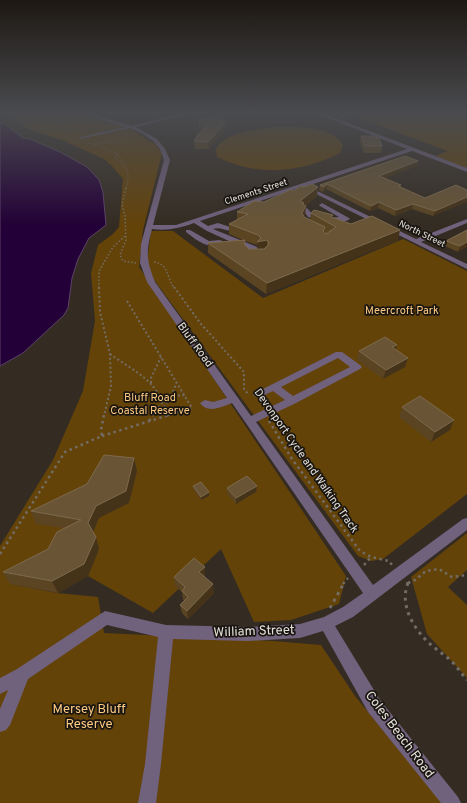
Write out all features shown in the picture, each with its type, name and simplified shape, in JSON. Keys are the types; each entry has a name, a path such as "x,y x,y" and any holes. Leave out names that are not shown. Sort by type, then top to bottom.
{"street":[{"name":"Bluff Road","path":"164,150 167,160 145,244 144,264 151,282 372,594"},
{"name":"Clements Street","path":"149,226 162,228 177,227 408,150"},
{"path":"416,150 467,170"},
{"name":"North Street","path":"304,186 467,266"},
{"path":"322,206 347,219"},
{"path":"306,210 308,219 347,219 360,214"},
{"path":"417,242 467,221"},
{"path":"193,222 255,252"},
{"path":"193,222 204,231 226,239"},
{"path":"207,229 218,225 231,229"},
{"path":"188,231 209,245 226,239"},
{"path":"249,421 292,401 356,367 339,354 254,396"},
{"path":"274,386 292,401"},
{"path":"206,403 213,406 234,399"},
{"name":"William Street","path":"22,674 105,618 166,632 248,634 300,630 325,617 348,612 372,594 404,578 467,523"},
{"name":"Coles Beach Road","path":"325,617 374,706 452,803"},
{"path":"147,803 154,764 166,632"},
{"path":"0,686 22,674"},
{"path":"0,724 4,719 22,674"}],"path":[{"path":"110,150 117,154 125,166"},
{"name":"Devonport Cycle and Walking Track","path":"117,154 115,158 116,160 125,166 129,175 122,204 126,240 120,255 121,258 127,262 144,264 154,262 161,263 164,266 171,283 201,324 244,372 244,389 254,396"},
{"path":"102,436 101,430 111,386 110,354 100,312 99,271 113,247 126,235"},
{"path":"0,554 65,452 102,436 192,408 127,301"},
{"path":"110,354 151,383 159,393 162,403 148,422"},
{"path":"151,383 151,378 161,356"},
{"path":"168,415 164,411 164,404 175,392 176,381"},
{"path":"160,397 185,396"},
{"name":"Devonport Cycle and Walking Track","path":"264,414 274,427 292,459 360,551 371,557 389,561 404,578"},
{"path":"325,617 339,596 341,586 346,578 357,572 371,557"},
{"path":"467,575 452,577 439,569 426,572 415,580 404,578 405,601 409,615 426,639 451,661 467,680"}],"green space":[{"path":"85,150 160,150 162,153 143,230 139,267 346,576 339,604 291,620 254,622 221,549 153,613 88,576 99,549 89,523 137,471 75,530 11,584 57,593 98,597 104,633 273,641 321,645 355,696 442,803 0,803 0,546 53,460 83,391 95,321 91,273 98,245 113,234 119,227 123,179 104,159"},
{"path":"216,150 341,150 340,153 310,165 279,170 248,168 217,157"},
{"path":"447,150 467,150 467,168 435,156 448,151"},
{"name":"Meercroft Park","path":"151,231 173,231 263,298 403,239 467,271 467,494 383,559 371,561 358,556 146,269"},
{"path":"467,533 467,570 448,587 467,605 467,678 427,634 411,577"}],"shaded area":[{"path":"0,150 56,150 87,167 99,180 103,192 106,225 89,238 78,259 72,278 68,308 64,315 23,353 0,366"}],"building":[{"path":"405,156 418,161 379,176 401,185 398,186 425,198 456,185 467,190 467,197 435,211 413,204 396,210 379,202 371,206 327,184 324,187 320,185"},
{"path":"312,184 318,187 300,201 306,206 302,213 304,217 325,227 323,231 326,234 336,227 311,213 314,210 333,215 331,217 351,224 372,216 400,230 267,283 208,243 245,240 244,244 249,249 264,249 269,244 267,240 257,242 261,238 258,235 229,224 248,214 237,212 254,201 264,202 290,190 294,191 300,186 304,187"},
{"path":"467,230 467,242 460,246 446,241"},
{"path":"385,337 397,345 392,347 408,358 386,370 359,351"},
{"path":"420,396 454,420 435,432 402,407"},
{"path":"104,455 134,458 126,491 96,506 88,523 96,537 84,564 52,581 3,572 48,549 57,532 81,520 31,511 87,484"},
{"path":"247,476 257,486 236,498 227,488"},
{"path":"201,482 209,492 201,497 193,486"},
{"path":"194,558 205,567 199,572 213,584 187,611 180,605 188,597 182,591 185,587 174,577"}],"park label":[{"name":"Bluff Road Coastal Reserve","path":"150,404"},
{"name":"Mersey Bluff Reserve","path":"89,718"}]}
